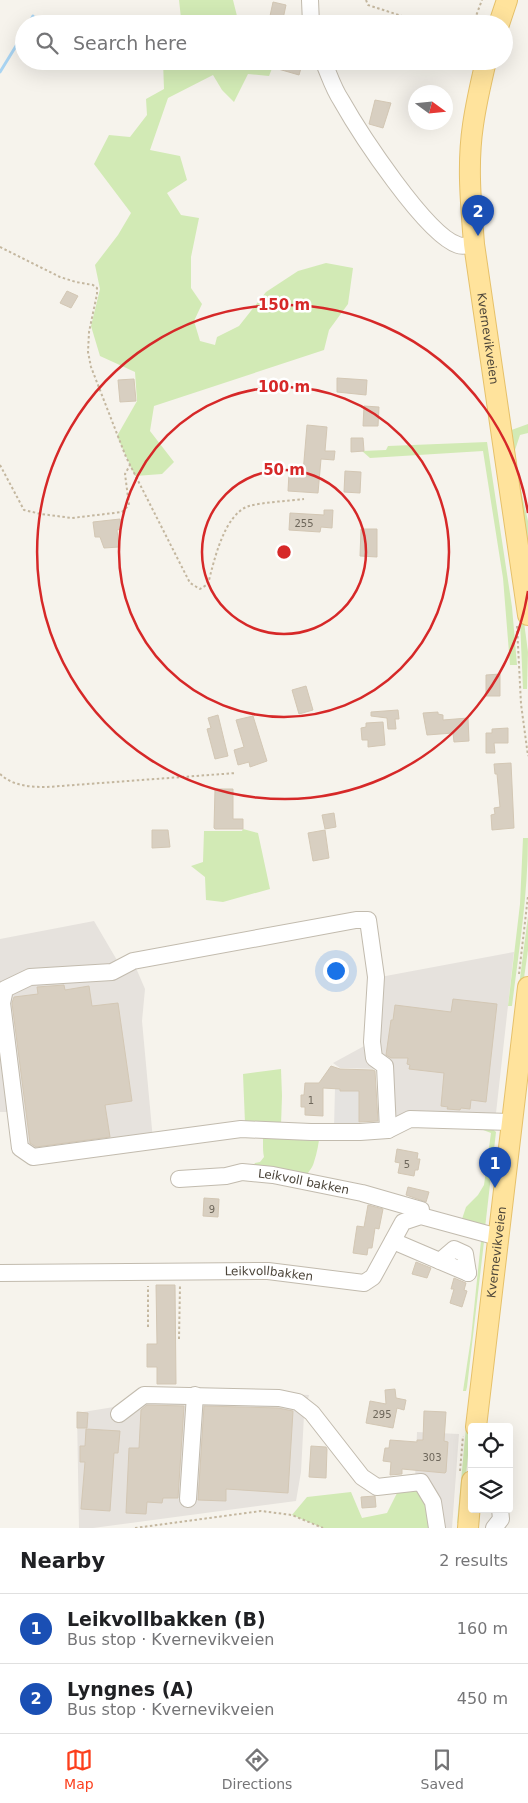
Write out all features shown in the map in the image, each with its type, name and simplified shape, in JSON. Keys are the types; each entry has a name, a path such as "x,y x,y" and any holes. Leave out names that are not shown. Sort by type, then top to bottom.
{"main road":[{"path":"502,15 507,0"},
{"name":"Kvernevikveien","path":"484,70 472,126 469,183 474,244 528,615"},
{"name":"Kvernevikveien","path":"476,1423 528,987"},
{"path":"468,1528 470,1513"}],"street":[{"path":"310,0 310,15"},
{"path":"327,70 340,99 392,178 412,204 443,235 457,245 474,244"},
{"path":"388,1130 385,1066 374,1058 372,1042 376,977 368,920 356,920 132,961 112,972 30,977 5,989 2,1003 8,1112 20,1148 33,1157 241,1129 360,1132 388,1130 410,1119 512,1122"},
{"name":"Leikvoll bakken","path":"180,1179 226,1176 242,1172 273,1175 362,1192 421,1210 421,1216"},
{"path":"421,1216 498,1237"},
{"name":"Leikvollbakken","path":"0,1273 268,1271 364,1283 373,1277 403,1222 421,1216"},
{"path":"392,1240 440,1261"},
{"path":"119,1414 144,1395 279,1398 298,1402 312,1413 362,1477 377,1486 421,1482 434,1502 437,1528"},
{"path":"188,1499 195,1395"},
{"path":"494,1528 501,1519 500,1513"}],"path":[{"path":"366,0 368,6 398,15"},
{"path":"476,15 482,0"},
{"path":"0,247 60,277 93,285 97,288 89,332 88,352 91,367 104,404 130,465 190,583 200,589 208,584 218,548 234,516 248,506 304,499"},
{"path":"0,465 24,510 72,518 122,512 129,505 124,474 130,465"},
{"path":"521,704 528,756"},
{"path":"0,774 7,780 28,787 47,787 236,773"},
{"path":"148,1271 148,1327"},
{"path":"179,1339 180,1271"},
{"path":"134,1528 261,1511 292,1515 323,1528"}],"shaded area":[{"path":"94,921 121,967 133,961 145,989 142,1021 153,1140 33,1157 16,1112 0,1112 0,939"},
{"path":"514,952 495,1122 410,1119 388,1130 382,1069 340,1068 333,1063 366,1045 375,978"},
{"path":"335,1088 360,1091 359,1124 334,1128"},
{"path":"144,1388 309,1395 304,1415 301,1472 296,1501 93,1528 79,1528 77,1413 120,1406"},
{"path":"417,1432 459,1434 452,1528 437,1528 415,1480"}],"green space":[{"path":"179,0 233,0 237,15 181,15"},
{"path":"163,70 271,70 269,76 248,74 234,102 222,90 213,75 168,98 150,150 180,156 187,180 167,193 181,215 199,218 191,257 191,288 202,304 194,321 200,341 215,345 217,337 239,326 266,292 298,271 326,263 353,268 348,304 329,330 324,350 154,406 150,431 174,462 162,474 135,476 117,436 137,401 135,372 100,356 91,326 100,289 95,265 118,235 131,213 94,164 109,135 130,137 147,115 146,99 164,89"},
{"path":"528,424 528,433 520,435 513,456 528,521 528,543 517,503 506,432"},
{"path":"487,442 512,607 517,665 510,665 503,578 483,451 370,458 362,451 386,450 388,446"},
{"path":"520,621 524,622 528,652 527,689 523,689"},
{"path":"243,829 258,833 270,889 223,902 206,900 205,877 191,866 203,862 204,831 242,831"},
{"path":"523,838 528,838 525,901 512,1006 508,1006 520,904"},
{"path":"528,916 528,950 523,985 514,1025"},
{"path":"281,1069 281,1125 245,1123 243,1074"},
{"path":"489,1126 496,1132 485,1228 461,1222 466,1207 478,1195 484,1185 491,1133 478,1128"},
{"path":"262,1130 320,1132 315,1159 305,1181 249,1173 255,1163 260,1162 264,1157"},
{"path":"485,1233 467,1387 466,1391 463,1391 471,1338 481,1241"},
{"path":"470,1404 473,1407 471,1423 468,1423 468,1455 461,1523 457,1523"},
{"path":"421,1482 437,1528 323,1528 292,1515 307,1497 351,1492 362,1518 387,1513 399,1489"}],"building":[{"path":"273,2 286,5 284,15 270,15"},
{"path":"282,70 300,70 299,75"},
{"path":"375,100 391,103 383,128 369,124"},
{"path":"67,291 78,296 71,308 60,303"},
{"path":"337,378 367,380 366,395 337,392"},
{"path":"134,379 136,401 120,402 118,380"},
{"path":"364,406 379,407 378,426 363,426"},
{"path":"307,425 327,427 325,451 335,451 334,460 321,459 318,493 288,491 289,473 303,473"},
{"path":"351,438 363,438 364,451 351,452"},
{"path":"345,471 361,472 360,493 344,492"},
{"path":"324,510 333,510 332,528 321,527 320,532 289,530 290,513 324,515"},
{"path":"120,519 121,529 117,530 119,547 104,548 100,537 95,537 93,522"},
{"path":"361,529 377,529 377,557 360,556"},
{"path":"500,674 500,696 486,696 486,675"},
{"path":"306,686 313,710 299,714 292,690"},
{"path":"398,710 399,719 395,719 396,729 388,729 387,718 371,716 371,712"},
{"path":"438,712 438,714 443,715 443,720 468,718 469,741 454,742 453,733 427,735 423,713"},
{"path":"218,715 228,756 215,759 207,729 211,728 208,718"},
{"path":"253,716 267,761 250,767 249,762 238,765 234,750 244,747 236,720"},
{"path":"383,722 385,745 368,747 368,740 362,740 361,728 366,727 366,723"},
{"path":"508,728 508,743 494,743 495,753 486,753 486,733 492,733 492,729"},
{"path":"511,763 514,828 492,830 491,815 495,814 494,808 500,807 497,774 495,774 494,764"},
{"path":"215,789 233,789 233,819 243,819 243,829 214,828"},
{"path":"334,813 336,827 325,829 322,815"},
{"path":"152,830 168,830 170,847 152,848"},
{"path":"325,830 329,858 313,861 308,833"},
{"path":"64,985 65,990 89,986 92,1006 118,1003 132,1101 105,1105 110,1137 36,1147 30,1143 12,1003 14,997 38,994 37,987"},
{"path":"453,999 497,1004 486,1102 471,1100 470,1109 447,1109 448,1107 441,1106 444,1073 409,1069 410,1065 407,1064 408,1058 391,1058 386,1055 395,1005 451,1012"},
{"path":"331,1066 340,1069 375,1071 378,1121 359,1122 359,1091 340,1091 340,1089 323,1088 323,1116 305,1115 305,1107 301,1107 301,1095 304,1095 305,1083 319,1083"},
{"path":"397,1149 418,1153 417,1159 420,1159 418,1170 415,1170 414,1176 398,1173 400,1163 395,1162"},
{"path":"408,1187 429,1192 426,1202 406,1195"},
{"path":"204,1198 219,1199 218,1217 203,1216"},
{"path":"368,1205 383,1209 379,1229 375,1228 372,1248 368,1248 367,1255 353,1253 357,1226 364,1227"},
{"path":"416,1262 431,1268 427,1278 412,1274"},
{"path":"454,1278 466,1283 464,1290 467,1291 462,1307 450,1303 454,1289 451,1289"},
{"path":"156,1285 175,1285 176,1384 157,1384 157,1367 147,1367 147,1344 157,1344"},
{"path":"395,1389 396,1398 406,1400 404,1410 397,1408 393,1428 366,1423 370,1401 386,1404 385,1390"},
{"path":"147,1405 184,1406 178,1498 163,1498 162,1503 147,1502 146,1514 126,1513 129,1448 139,1448 141,1410"},
{"path":"204,1406 278,1408 293,1411 288,1493 226,1489 226,1501 198,1500"},
{"path":"424,1411 446,1412 444,1441 448,1442 446,1472 402,1469 402,1474 390,1475 391,1462 383,1461 385,1448 389,1448 390,1440 417,1442 417,1440 423,1440"},
{"path":"77,1412 88,1413 87,1428 77,1428"},
{"path":"86,1429 120,1431 118,1453 114,1453 110,1511 81,1509 85,1462 80,1462 80,1446 85,1446"},
{"path":"311,1446 326,1447 327,1449 326,1478 309,1477"},
{"path":"375,1496 376,1507 362,1508 361,1497"}],"waterway":[{"path":"0,72 15,48"}],"place":[{"name":"Lyngnes (A)","path":"478,236"},
{"name":"Leikvollbakken (B)","path":"495,1188"}]}
